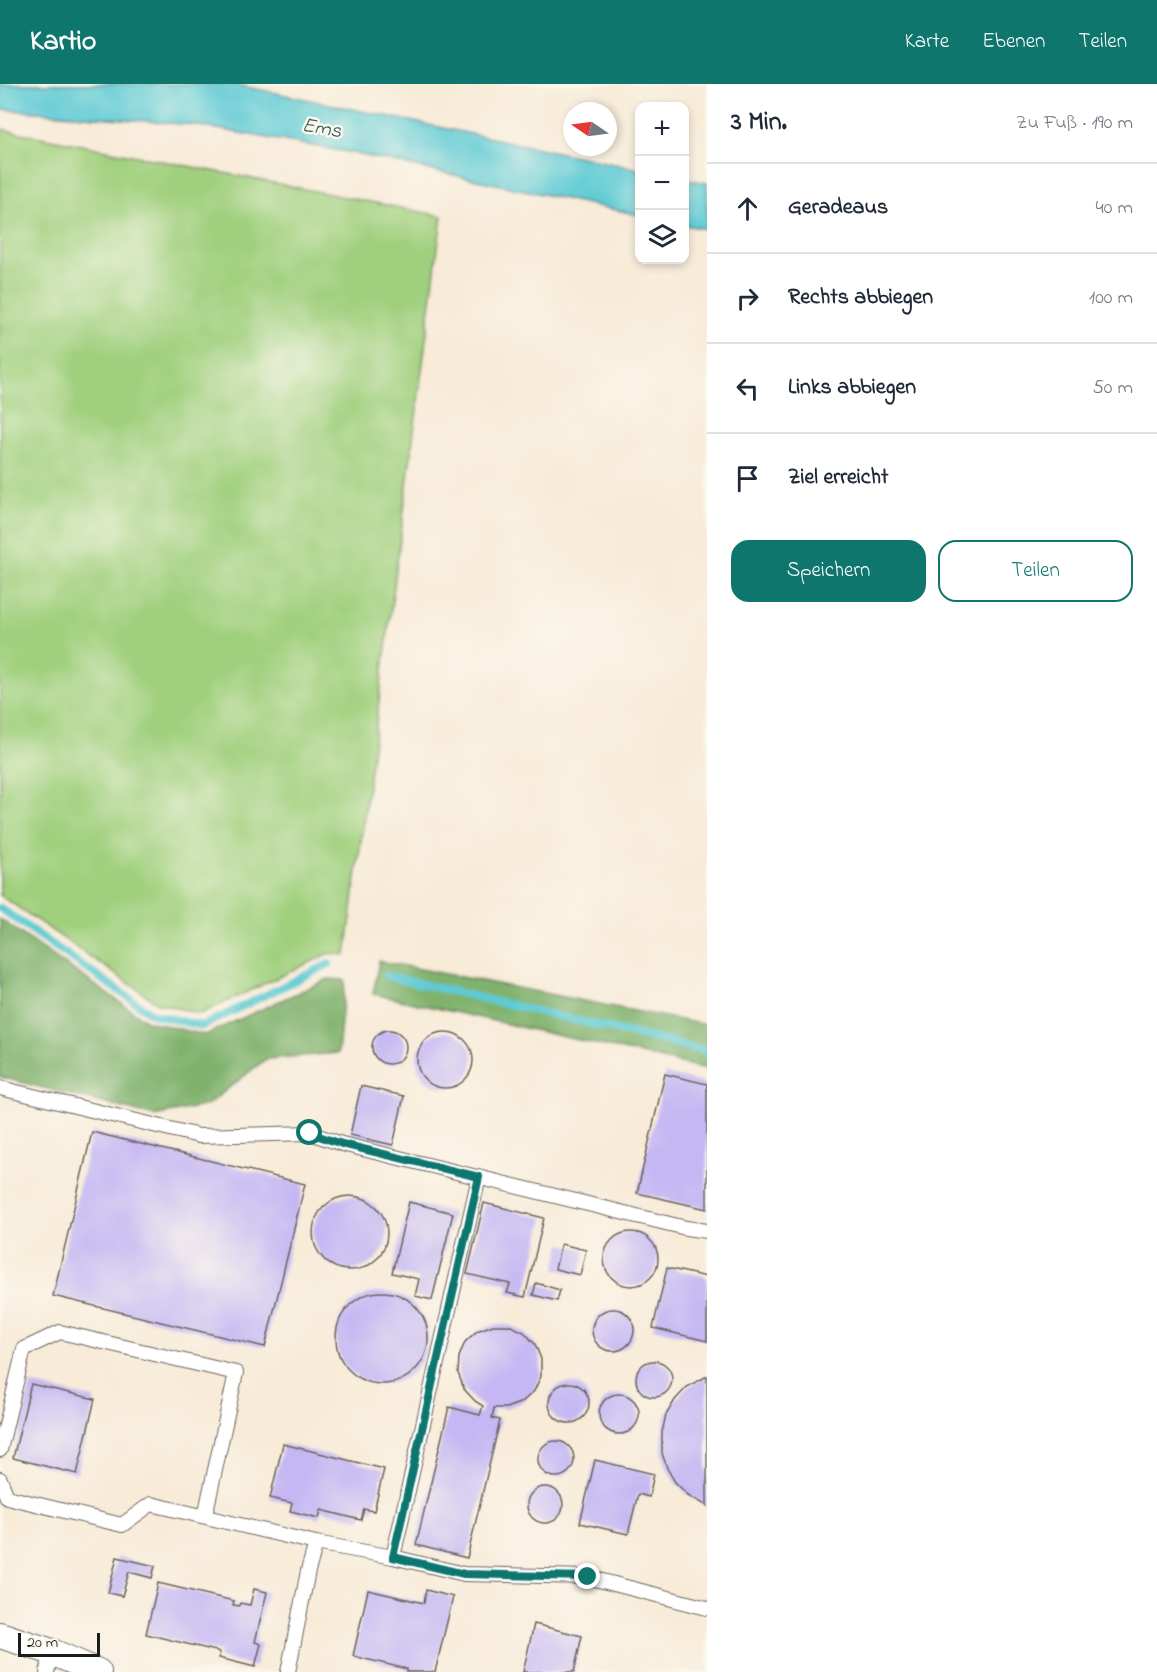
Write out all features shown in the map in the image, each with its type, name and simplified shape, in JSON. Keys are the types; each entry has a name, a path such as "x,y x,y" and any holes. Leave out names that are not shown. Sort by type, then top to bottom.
{"street":[{"path":"0,1635 50,1662 98,1672"}],"lane":[{"path":"0,1088 199,1136 310,1133 342,1144 686,1228 707,1231"},
{"path":"393,1557 479,1177"},
{"path":"0,1450 24,1349 60,1332 236,1373 205,1516"},
{"path":"0,1479 7,1497 122,1525 151,1504 316,1543 393,1557 464,1574 588,1577 707,1608"},
{"path":"288,1672 316,1543"}],"green space":[{"path":"0,129 442,216 346,955 330,953 200,1014 158,1003 0,895"},
{"path":"0,919 147,1021 205,1035 328,979 345,980 338,1053 266,1059 207,1105 154,1116 0,1077"},
{"path":"379,961 707,1025 707,1069 373,994"}],"water":[{"name":"Ems","path":"0,84 233,84 563,153 563,156 577,156 635,168 635,214 347,152 194,125 0,109"},
{"path":"689,180 707,183 707,229 689,226"}],"building":[{"path":"389,1030 401,1035 406,1047 401,1059 389,1064 377,1059 372,1047 377,1035"},
{"path":"445,1032 456,1034 465,1040 471,1049 473,1060 471,1071 465,1080 456,1086 445,1088 434,1086 425,1080 419,1071 417,1060 419,1049 425,1040 434,1034"},
{"path":"665,1074 707,1084 707,1209 637,1193"},
{"path":"361,1086 404,1096 393,1145 350,1135"},
{"path":"92,1132 305,1184 265,1347 53,1296"},
{"path":"350,1196 364,1199 376,1207 384,1219 387,1233 384,1247 376,1259 364,1267 350,1270 336,1267 324,1259 316,1247 313,1233 316,1219 324,1207 336,1199"},
{"path":"409,1202 453,1213 432,1300 415,1296 419,1279 392,1273"},
{"path":"484,1203 544,1218 525,1297 507,1293 510,1284 467,1274"},
{"path":"631,1232 641,1234 650,1240 656,1249 658,1259 656,1269 650,1278 641,1284 631,1286 621,1284 612,1278 606,1269 604,1259 606,1249 612,1240 621,1234"},
{"path":"561,1244 586,1250 580,1275 555,1269"},
{"path":"667,1268 707,1277 707,1341 653,1328"},
{"path":"536,1283 560,1290 557,1301 533,1295"},
{"path":"373,1292 391,1292 408,1299 421,1312 428,1329 428,1347 421,1364 408,1377 391,1384 373,1384 356,1377 343,1364 336,1347 336,1329 343,1312 356,1299"},
{"path":"613,1309 628,1315 634,1330 628,1345 613,1351 598,1345 592,1330 598,1315"},
{"path":"493,1325 509,1325 524,1332 535,1344 541,1359 541,1376 534,1391 522,1402 506,1408 494,1408 492,1418 500,1420 467,1558 416,1545 449,1407 480,1415 483,1406 464,1389 458,1373 459,1357 465,1342 477,1331"},
{"path":"654,1361 666,1367 672,1379 666,1391 654,1397 642,1391 636,1379 642,1367"},
{"path":"707,1376 707,1506 688,1495 675,1482 662,1453 662,1432 666,1415 675,1400 687,1387"},
{"path":"569,1383 583,1389 589,1403 583,1417 569,1423 555,1417 549,1403 555,1389"},
{"path":"31,1384 95,1399 77,1474 13,1458"},
{"path":"619,1394 633,1400 639,1414 633,1428 619,1434 605,1428 599,1414 605,1400"},
{"path":"556,1441 568,1447 574,1459 568,1471 556,1477 544,1471 538,1459 544,1447"},
{"path":"283,1444 384,1469 374,1511 364,1509 361,1520 321,1510 319,1518 290,1511 292,1503 270,1498"},
{"path":"595,1460 654,1474 649,1497 638,1494 628,1534 580,1523"},
{"path":"545,1487 557,1493 563,1505 557,1517 545,1523 533,1517 527,1505 533,1493"},
{"path":"117,1557 155,1566 152,1578 129,1572 122,1596 108,1593"},
{"path":"158,1583 234,1601 233,1605 239,1606 240,1603 250,1605 254,1589 267,1592 255,1642 261,1644 255,1667 219,1658 220,1652 146,1634"},
{"path":"368,1590 424,1603 426,1590 453,1597 435,1672 407,1672 407,1669 353,1656"},
{"path":"534,1624 582,1636 574,1672 523,1672"}],"waterway":[{"path":"0,908 152,1014 202,1026 329,964"},
{"path":"387,976 707,1051"}],"route":[{"path":"310,1133 342,1144 479,1177 393,1557 464,1574 588,1577"}]}
